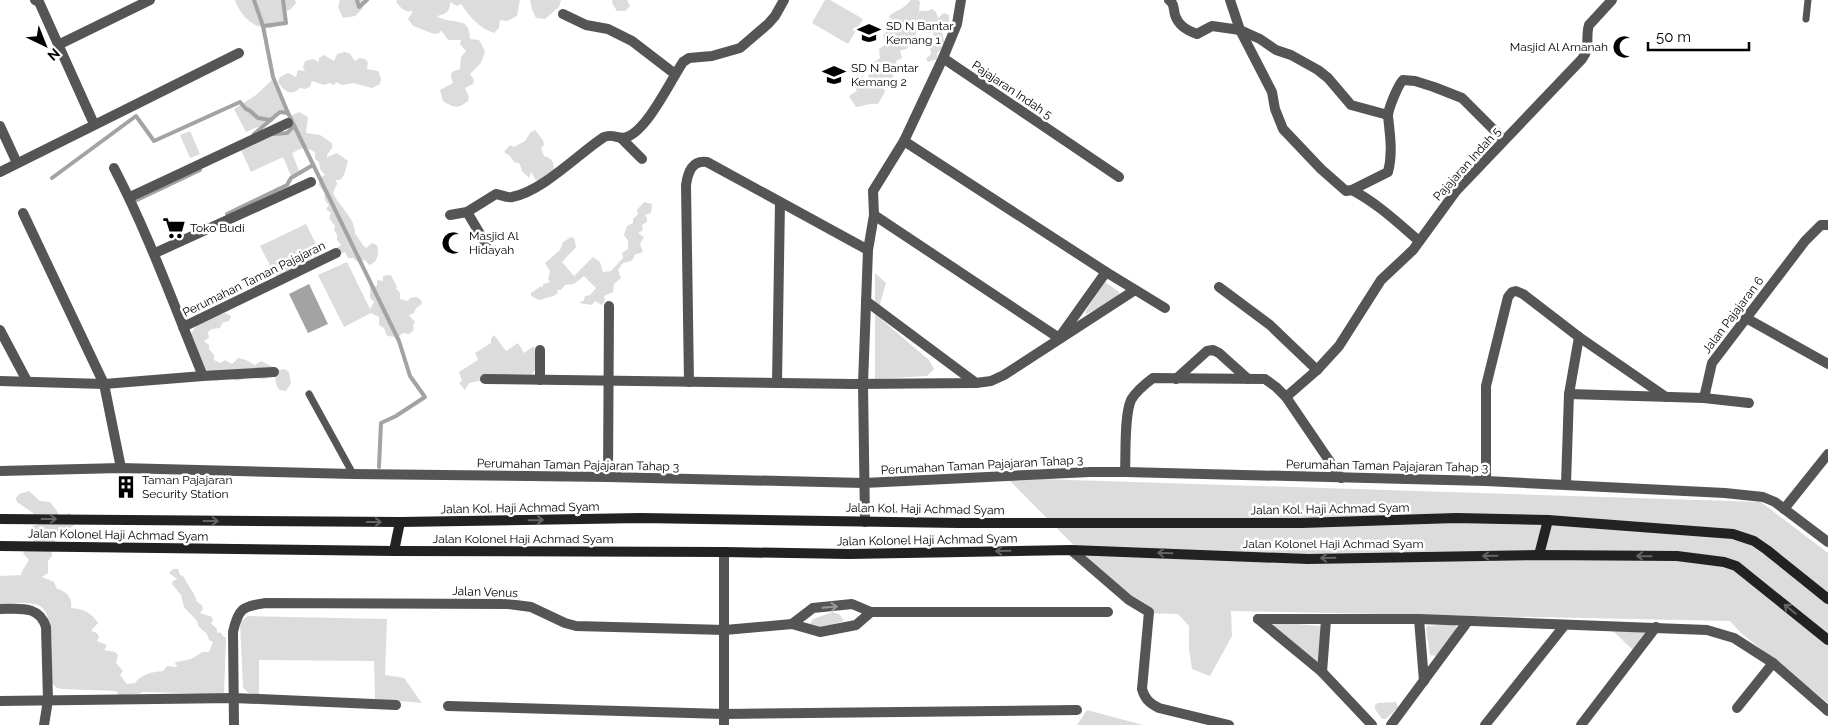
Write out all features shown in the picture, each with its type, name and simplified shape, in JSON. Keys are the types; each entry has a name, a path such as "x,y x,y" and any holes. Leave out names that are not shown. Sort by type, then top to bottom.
{"main road":[{"name":"Jalan Kol. Haji Achmad Syam","path":"0,519 400,522 642,518 865,522 1302,524 1456,518 1548,520 1733,534 1754,541 1828,599"},
{"path":"1539,555 1548,520"},
{"path":"394,551 400,522"},
{"name":"Jalan Kolonel Haji Achmad Syam","path":"0,546 848,554 1071,550 1308,559 1539,555 1677,556 1724,562 1736,566 1828,640"}],"street":[{"path":"58,45 150,0"},
{"path":"621,138 630,135 641,125 660,102 683,62 689,58 712,56 740,48 768,24 784,0"},
{"path":"865,522 863,384 868,250 874,215 873,192 904,141 943,58 957,24 962,0"},
{"path":"1169,0 1174,7 1175,17 1180,24 1194,33 1197,34 1212,26 1240,30 1318,70 1328,78 1351,105 1388,115"},
{"path":"1230,0 1240,30 1272,92 1275,109 1283,129 1321,170 1346,191 1352,190 1388,172 1391,162 1388,115 1401,82 1406,80 1415,81 1462,98 1504,140"},
{"name":"Pajajaran Indah 5","path":"1286,397 1317,370 1348,334 1381,280 1406,257 1456,191 1582,59 1588,50 1589,25 1612,0"},
{"path":"38,1 94,124"},
{"path":"563,14 586,26 608,29 632,41 675,74"},
{"path":"0,172 239,52"},
{"name":"Pajajaran Indah 5","path":"943,58 1119,177"},
{"path":"130,197 288,123"},
{"path":"0,126 17,164"},
{"path":"450,215 467,212 496,194 512,197 541,184 604,137 612,135 621,138 642,159"},
{"path":"904,141 1165,308"},
{"path":"689,382 686,185 690,170 695,164 701,161 707,162 868,250"},
{"path":"114,168 130,197 155,253 203,376"},
{"path":"155,253 311,182"},
{"path":"1352,190 1364,196 1387,213 1419,241"},
{"path":"776,384 780,202"},
{"path":"22,212 104,384 121,468"},
{"path":"467,212 486,244"},
{"path":"874,215 1059,338"},
{"name":"Jalan Pajajaran 6","path":"1704,398 1712,363 1808,237 1821,225 1828,225"},
{"name":"Perumahan Taman Pajajaran","path":"183,327 336,253"},
{"path":"1059,338 1106,272"},
{"path":"1219,287 1270,325 1317,370"},
{"path":"485,379 776,384 976,383 991,381 1004,375 1135,290"},
{"path":"1486,481 1486,386 1508,297 1512,292 1520,292 1666,397"},
{"path":"866,301 976,383"},
{"path":"608,477 609,306"},
{"path":"1746,318 1828,364"},
{"path":"0,330 27,381"},
{"path":"1566,484 1569,394 1579,336"},
{"path":"540,350 540,380"},
{"path":"1176,379 1208,351 1213,350 1219,353 1248,379"},
{"path":"0,381 104,384 274,372"},
{"path":"1125,472 1128,410 1131,400 1137,391 1153,378 1266,379 1286,397 1341,478"},
{"path":"1569,394 1704,398 1749,403"},
{"path":"1784,509 1828,454"},
{"name":"Perumahan Taman Pajajaran Tahap 3","path":"0,471 121,468 864,484 1090,472 1125,472 1566,484 1762,497 1776,502 1828,542"},
{"path":"1071,550 1129,600 1149,612 1142,689 1144,697 1159,708 1229,725"},
{"path":"724,552 724,725"},
{"name":"Jalan Venus","path":"234,698 233,632 236,618 242,609 251,605 266,603 508,604 531,607 565,623 576,626 725,630 792,624"},
{"path":"792,624 813,608 852,604 871,612 1108,612"},
{"path":"0,609 34,611 43,618 46,627 48,700 44,725"},
{"path":"792,624 820,632 856,625 871,612"},
{"path":"1372,725 1322,672 1258,619 1419,619 1707,630 1734,638 1773,663 1828,711"},
{"path":"1419,619 1424,681"},
{"path":"1322,672 1326,620"},
{"path":"1390,725 1468,621"},
{"path":"1485,725 1564,626"},
{"path":"1581,725 1656,628"},
{"path":"1736,708 1773,663"},
{"path":"234,698 234,725"},
{"path":"0,701 234,698 396,705"},
{"path":"448,706 724,714 1077,710"}],"lane":[{"path":"1806,19 1808,0"},
{"path":"309,394 354,474"}],"shaded area":[{"path":"235,0 295,0 296,3 290,10 285,11 286,23 265,28 259,27 248,20 240,11"},
{"path":"340,0 367,0 362,4 363,8 355,16 343,18 338,7"},
{"path":"397,0 520,0 517,16 507,21 500,20 499,28 494,33 475,22 461,4 457,6 450,2 447,12 437,16 442,19 463,23 467,26 470,39 479,40 485,51 481,63 470,74 474,80 473,84 465,88 469,97 465,104 456,107 443,101 440,90 453,83 452,72 460,69 461,57 466,51 460,44 461,40 448,40 441,30 440,33 434,34 413,26 408,19 413,11 403,10 396,2"},
{"path":"530,0 561,0 559,7 545,19 536,18"},
{"path":"612,0 627,0 630,6 625,11 617,11"},
{"path":"825,0 830,0 863,19 848,44 812,23"},
{"path":"911,0 918,0 920,2 919,11 932,9 936,12 938,18 944,13 949,15 949,24 942,31 945,47 937,53 937,59 928,62 926,59 931,54 930,48 936,40 934,32 927,33 917,29 916,36 908,40 910,43 908,48 900,51 902,58 896,61 898,69 894,70 893,78 883,86 885,92 878,104 856,107 849,96 857,91 855,87 865,71 861,82 870,80 868,76 873,71 870,65 880,58 879,49 886,44 883,35 895,22 889,17 890,15 904,7"},
{"path":"345,52 350,54 355,61 360,58 365,59 368,62 367,69 378,71 381,78 380,84 372,88 353,83 342,85 336,82 334,85 329,83 324,85 312,81 310,87 288,92 278,82 280,77 288,73 296,77 298,70 305,71 303,67 305,61 313,59 319,62 319,58 324,55 334,61 337,54"},
{"path":"272,80 287,112 280,112 270,122 246,132 234,109 256,95"},
{"path":"299,112 308,117 306,133 320,135 332,143 332,148 327,157 337,153 348,161 344,175 340,180 336,180 337,184 333,193 353,223 355,234 363,245 366,248 372,243 377,245 377,257 372,264 369,265 365,260 358,262 353,258 348,258 345,252 331,258 333,250 341,245 337,240 334,230 335,226 329,218 331,213 326,209 329,205 326,202 325,194 319,185 320,178 325,175 320,169 319,162 315,159 315,152 304,147 292,153 299,171 291,176 283,157 251,172 241,150 277,133 287,133 294,126 297,131 291,116"},
{"path":"535,130 543,140 544,145 541,148 544,156 551,159 554,165 554,170 546,179 536,180 531,172 529,178 522,171 520,164 514,162 504,152 510,145 514,147 525,141 530,133"},
{"path":"190,131 200,154 190,158 180,135"},
{"path":"644,202 652,204 651,213 645,215 647,222 642,225 643,230 638,233 644,237 640,244 643,252 634,255 631,261 623,263 618,270 621,278 614,284 613,292 604,296 605,301 602,305 595,301 592,305 579,303 596,288 584,276 574,284 565,285 561,290 557,290 558,293 553,296 539,300 531,296 531,293 541,286 542,288 543,284 550,282 548,279 550,271 545,263 560,250 563,242 571,237 574,238 576,247 562,262 574,276 593,257 600,262 603,272 611,271 623,258 622,253 628,249 628,241 624,235 627,226 633,223 633,219 638,214 637,210"},
{"path":"306,224 321,254 276,277 260,246"},
{"path":"347,262 370,309 374,302 370,298 370,287 377,286 377,280 383,281 383,276 391,275 397,287 395,289 400,293 400,299 408,301 410,298 416,297 421,300 422,304 416,308 414,313 409,315 415,322 414,330 409,334 403,333 398,337 387,336 384,328 379,325 379,317 371,313 344,327 318,275"},
{"path":"875,273 886,283 878,311 882,320 929,360 934,369 927,376 875,379"},
{"path":"1105,282 1119,292 1120,298 1086,314 1085,312"},
{"path":"309,284 328,324 308,333 289,294"},
{"path":"225,313 231,316 229,321 222,323 220,328 212,329 208,332 209,338 204,341 209,345 209,349 214,355 214,360 220,363 225,360 232,364 238,358 255,365 261,361 279,370 285,369 289,372 291,383 286,391 280,390 277,387 274,373 265,379 247,375 244,379 237,381 225,376 223,379 216,381 207,371 190,335 206,317"},
{"path":"494,335 506,351 518,343 524,353 534,346 538,366 532,374 484,375 484,380 469,383 465,390 459,383 462,381 459,372 478,360 475,353 491,343"},
{"path":"1007,478 1761,502 1828,553 1828,703 1741,633 1730,621 1231,611 1232,636 1210,676 1192,669 1189,649 1189,626 1178,614 1141,613"},
{"path":"29,491 40,501 50,502 60,518 69,513 74,517 74,525 67,530 57,531 57,539 51,546 52,556 48,561 48,573 42,577 54,582 57,589 63,591 68,596 71,601 71,608 79,609 93,616 98,623 91,631 97,633 99,637 97,641 107,645 104,650 115,652 118,655 116,663 123,671 120,675 127,684 135,683 140,677 148,674 163,671 167,666 178,666 175,664 176,662 191,659 203,652 209,652 213,642 209,640 207,634 199,627 197,621 184,607 181,595 172,584 177,579 169,573 173,569 178,569 197,602 202,605 203,609 200,613 212,617 213,621 211,623 217,629 217,633 220,632 226,637 224,694 142,692 120,697 116,691 63,689 57,688 52,683 50,626 42,608 31,603 0,604 0,576 22,575 21,573 29,560 23,553 34,542 32,526 39,524 33,518 33,513 17,502 16,498 19,494"},
{"path":"833,612 840,615 844,621 818,629 809,625 813,619"},
{"path":"248,616 387,619 385,675 404,678 422,703 375,699 374,661 259,660 259,697 251,695 243,688 240,622"},
{"path":"1274,622 1321,626 1318,661 1316,662 1273,626"},
{"path":"1454,624 1457,628 1455,631 1435,656 1430,655 1427,626"},
{"path":"1611,629 1648,633 1637,654"},
{"path":"1396,702 1398,707 1386,719 1382,719 1375,709 1375,705 1378,703"},
{"path":"1087,710 1143,725 1077,725"}],"waterway":[{"path":"254,0 263,26 273,77 288,113 399,341 410,376 425,397 396,416 381,423 379,467"},
{"path":"263,26 286,23 283,0"},
{"path":"357,0 359,7 367,0"},
{"path":"52,178 136,116 154,141 240,102 258,118 271,120"},
{"path":"254,134 280,112 288,113"},
{"path":"274,134 287,133 294,126"},
{"path":"227,214 287,185 291,178 313,165"},
{"path":"137,200 200,170"}],"place":[{"name":"SD N Bantar Kemang 1","path":"869,33"},
{"name":"Masjid Al Amanah","path":"1624,47"},
{"name":"SD N Bantar Kemang 2","path":"834,75"},
{"name":"Toko Budi","path":"174,228"},
{"name":"Masjid Al Hidayah","path":"453,243"},
{"name":"Taman Pajajaran Security Station","path":"126,487"}]}
